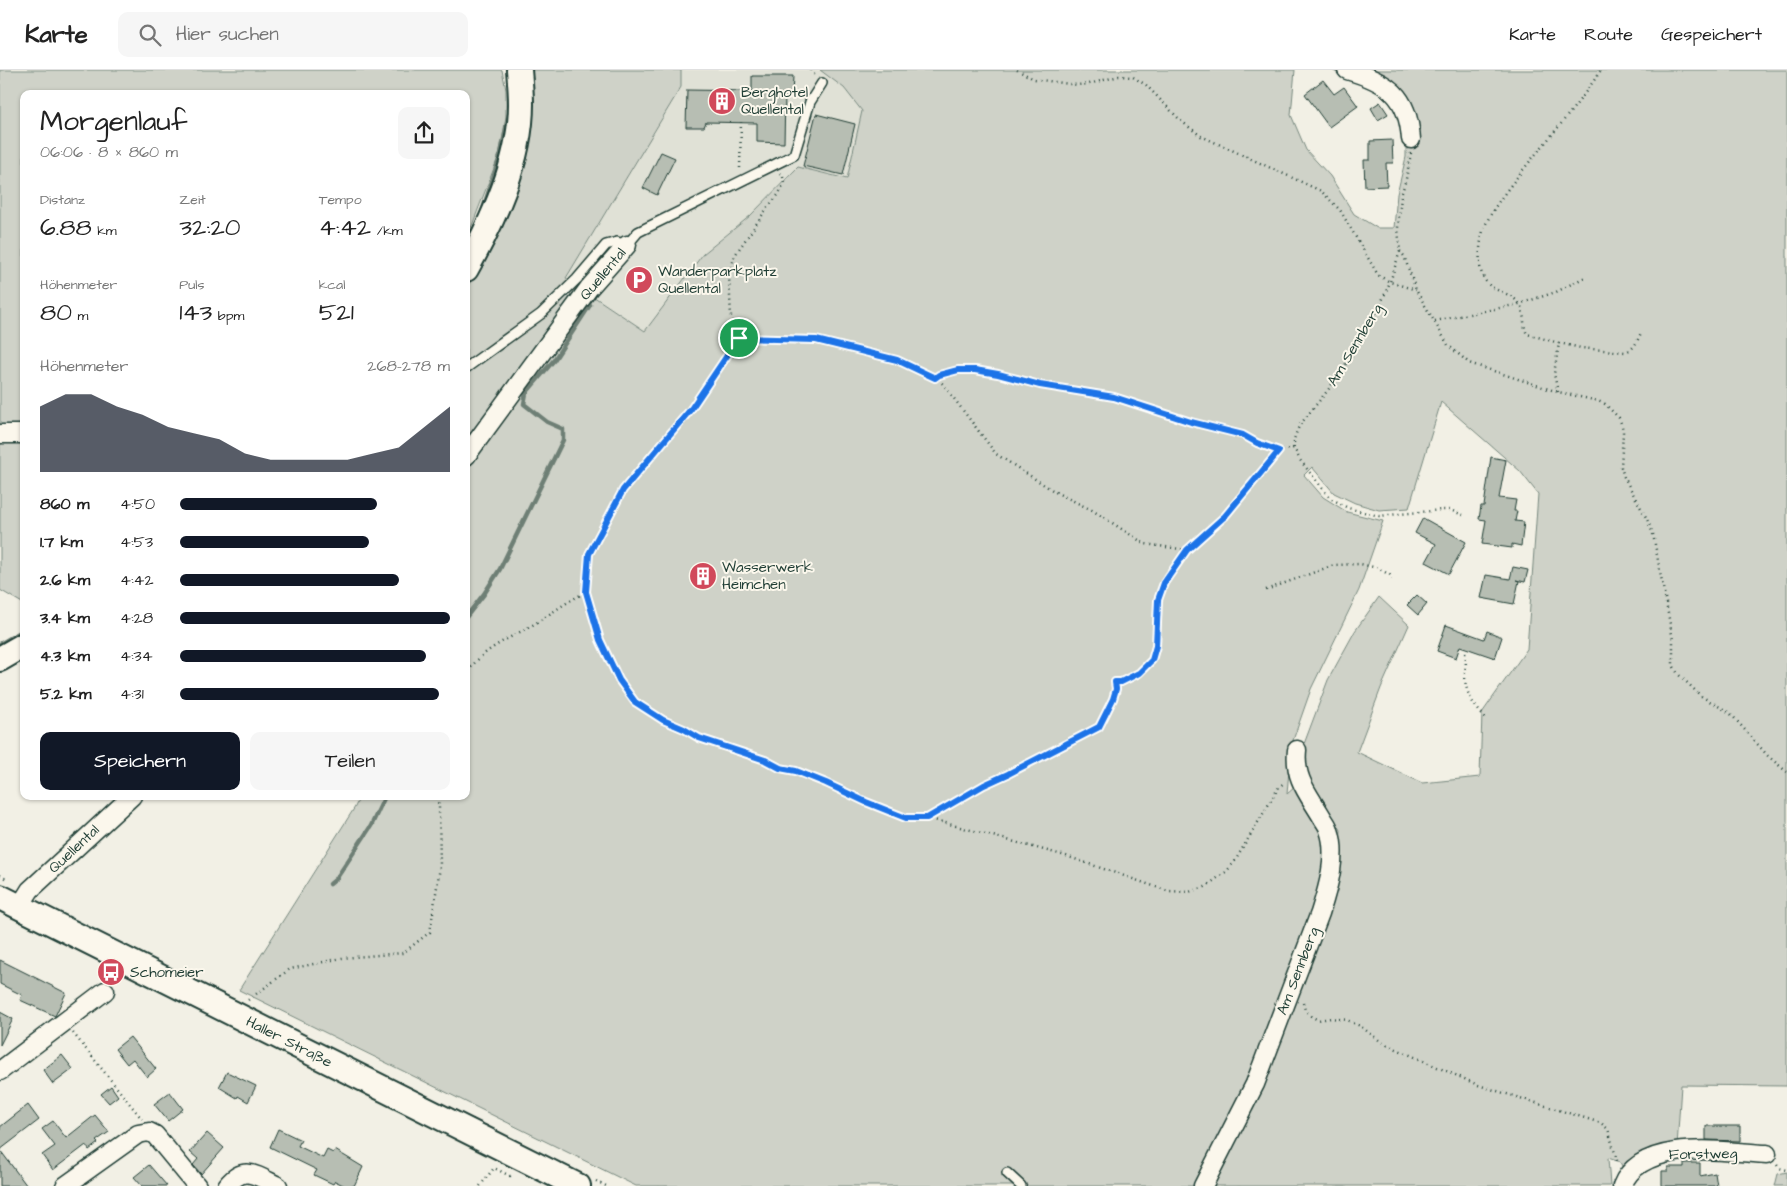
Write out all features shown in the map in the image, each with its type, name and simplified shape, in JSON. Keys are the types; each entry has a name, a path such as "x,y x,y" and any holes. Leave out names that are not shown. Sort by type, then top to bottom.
{"main road":[{"path":"470,261 507,182 520,125 519,70"},
{"path":"0,659 20,647"},
{"name":"Haller Straße","path":"10,902 578,1186"}],"street":[{"path":"1347,70 1364,75 1385,85 1397,97 1405,108 1410,124 1411,139"},
{"name":"Quellental","path":"470,451 589,288 627,245"},
{"path":"0,434 20,434"},
{"name":"Am Sennberg","path":"1203,1186 1255,1084 1329,884 1332,851 1329,830 1298,776 1297,750"},
{"name":"Quellental","path":"10,902 30,890 128,800"},
{"path":"0,1071 105,990"},
{"path":"65,1186 138,1134 149,1132 155,1135 197,1186"},
{"name":"Forstweg","path":"1624,1181 1634,1168 1663,1154 1700,1151 1767,1154"},
{"path":"227,1186 242,1173 254,1174 278,1186"}],"lane":[{"name":"Quellental","path":"627,245 638,232 794,156 810,102 822,83"},
{"path":"470,365 541,314 577,279 606,245 617,242 627,245"},
{"path":"1007,1173 1021,1186"}],"path":[{"path":"1017,70 1034,79 1077,85 1089,84 1119,76 1133,77 1146,85 1181,121 1202,136 1321,191 1340,210 1378,275 1390,282 1416,290"},
{"path":"1601,70 1586,93 1510,186 1484,227 1479,261 1486,283 1519,304 1523,312 1527,334 1559,344 1625,352 1635,346 1641,333"},
{"path":"740,182 741,122"},
{"name":"Am Sennberg","path":"1294,448 1294,439 1299,426 1328,390 1354,352 1379,308 1390,282 1400,251 1398,228 1401,196 1411,158 1411,139"},
{"path":"739,338 731,317 729,275 735,255 779,194 784,184 783,176 774,165"},
{"path":"1400,251 1416,290 1448,345 1469,363 1558,392 1598,401 1605,404 1619,418 1623,432 1621,467 1624,478 1647,519 1653,534 1673,640 1673,665 1678,674 1701,696 1730,713 1768,756 1787,772"},
{"path":"1435,321 1519,304 1556,292 1585,276"},
{"path":"739,338 816,340 897,360 935,378 943,384 996,454 1058,492 1092,510 1145,544 1187,550"},
{"path":"739,338 691,409 623,490 589,554 586,592 600,640 619,680 635,702 663,720 699,738 765,760 780,768 796,771 906,818 927,818 1066,856 1168,891 1189,892 1205,887 1226,872 1235,861 1279,787 1288,780 1298,776"},
{"path":"1558,392 1554,374 1559,344"},
{"path":"935,378 939,375 958,370 975,370 1040,385 1114,397 1191,422 1243,435 1257,443 1279,451 1294,448 1300,460 1330,498 1348,508 1379,516 1441,510 1450,510 1463,515"},
{"path":"927,818 984,785 1099,727 1113,699 1116,689 1115,682 1121,682 1139,673 1152,660 1156,646 1158,600 1164,583 1187,550 1225,516 1279,451"},
{"path":"1266,590 1334,565 1360,564 1378,568 1390,575 1392,579"},
{"path":"470,668 502,642 586,592"},
{"path":"1465,652 1467,692 1474,707 1488,721"},
{"path":"243,1004 290,969 342,958 403,953 430,932 440,867 437,800"},
{"path":"1302,1000 1305,1010 1318,1020 1331,1018 1347,1020 1360,1026 1383,1043 1478,1085 1601,1123 1608,1129 1624,1181"},
{"path":"65,1022 148,1127 149,1132"},
{"path":"480,1186 494,1168 510,1176 512,1173"}],"shaded area":[{"path":"0,70 502,70 506,90 506,116 503,136 499,155 470,231 470,90 20,90 20,602 0,590"},
{"path":"528,70 681,70 681,87 566,278 645,331 703,254 750,216 798,167 847,179 862,111 844,88 820,70 1295,70 1291,115 1306,150 1330,176 1354,214 1377,228 1394,228 1397,194 1406,157 1406,132 1403,116 1383,89 1342,76 1332,70 1787,70 1787,1086 1681,1085 1677,1147 1623,1168 1620,1162 1608,1158 1610,1186 1209,1186 1258,1098 1336,886 1341,830 1304,770 1301,752 1328,680 1355,631 1379,597 1409,625 1381,688 1357,752 1422,783 1480,777 1482,713 1527,649 1538,494 1520,471 1441,402 1409,508 1379,510 1355,503 1334,493 1312,467 1304,475 1323,497 1347,512 1383,521 1359,590 1311,689 1291,746 1287,794 1295,787 1325,832 1322,897 1248,1081 1193,1186 636,1186 239,990 358,800 470,800 470,282 484,261"},
{"path":"681,70 820,70 844,88 862,111 847,179 798,167 750,216 703,254 645,331 566,278 681,87"},
{"path":"1787,1172 1787,1186 1775,1186 1778,1174"}],"building":[{"name":"Berghotel Quellental","path":"752,76 793,76 792,95 785,95 784,143 757,142 757,123 706,122 704,127 686,127 687,90 752,91"},
{"path":"1323,80 1334,94 1344,87 1358,106 1329,127 1305,94"},
{"path":"1380,102 1388,114 1378,120 1371,108"},
{"path":"816,114 855,124 843,175 803,166"},
{"path":"1392,140 1393,163 1386,163 1387,186 1365,187 1364,160 1370,160 1370,141"},
{"path":"661,152 675,158 657,195 643,188"},
{"path":"1491,457 1506,460 1499,498 1516,500 1514,511 1517,511 1515,521 1524,522 1521,546 1512,544 1512,548 1482,544 1486,520 1479,519 1481,506 1484,506"},
{"path":"1423,518 1466,542 1449,574 1426,562 1436,544 1415,533"},
{"path":"1513,567 1528,570 1525,582 1516,580 1519,581 1514,604 1481,598 1486,575 1510,579"},
{"path":"1417,595 1427,604 1418,615 1407,605"},
{"path":"1446,625 1484,639 1487,631 1502,637 1495,658 1460,646 1456,658 1437,651"},
{"path":"0,960 66,993 55,1016 20,1000 22,995 0,984"},
{"path":"0,1012 13,1019 0,1045"},
{"path":"130,1037 156,1069 147,1077 133,1059 127,1064 115,1049"},
{"path":"62,1055 73,1069 53,1084 43,1070"},
{"path":"227,1072 256,1086 248,1102 238,1096 237,1098 219,1087"},
{"path":"111,1086 118,1096 109,1103 101,1094"},
{"path":"170,1092 183,1109 168,1121 154,1104"},
{"path":"28,1105 39,1120 0,1150 0,1127"},
{"path":"95,1115 109,1132 96,1141 98,1143 89,1150 86,1145 53,1170 42,1155 55,1146 42,1129 53,1121 66,1138"},
{"path":"1706,1126 1740,1126 1740,1141 1706,1140"},
{"path":"278,1129 301,1140 298,1146 323,1158 327,1150 333,1153 335,1150 363,1167 354,1186 345,1186 335,1181 333,1184 314,1175 317,1170 270,1147"},
{"path":"207,1133 224,1148 201,1174 193,1165 198,1159 190,1152"},
{"path":"0,1150 27,1186 0,1186"},
{"path":"1684,1163 1700,1163 1700,1176 1715,1173 1717,1186 1662,1186 1662,1171 1668,1171 1668,1167 1684,1167"},
{"path":"149,1165 167,1186 142,1186 134,1177"}],"waterway":[{"path":"482,212 501,154 509,114"},
{"path":"470,612 500,569 563,440 563,429 547,422 524,404 526,393 554,360 590,305"},
{"path":"0,644 20,632"},
{"path":"330,884 336,879 371,826 383,800"}],"place":[{"name":"Berghotel Quellental","path":"722,101"},
{"name":"Wanderparkplatz Quellental","path":"639,280"},
{"name":"Wasserwerk Heimchen","path":"703,576"},
{"name":"Schomeier","path":"111,972"}],"route":[{"path":"739,338 816,340 897,360 935,378 939,375 958,370 975,370 1040,385 1081,390 1114,397 1191,422 1243,435 1257,443 1279,451 1225,516 1187,550 1164,583 1158,600 1156,646 1152,660 1139,673 1121,682 1115,682 1116,689 1113,699 1099,727 1093,732 1068,742 984,785 927,818 906,818 796,771 780,768 765,760 699,738 663,720 635,702 619,680 600,640 586,592 589,554 623,490 691,409 739,338"}]}
